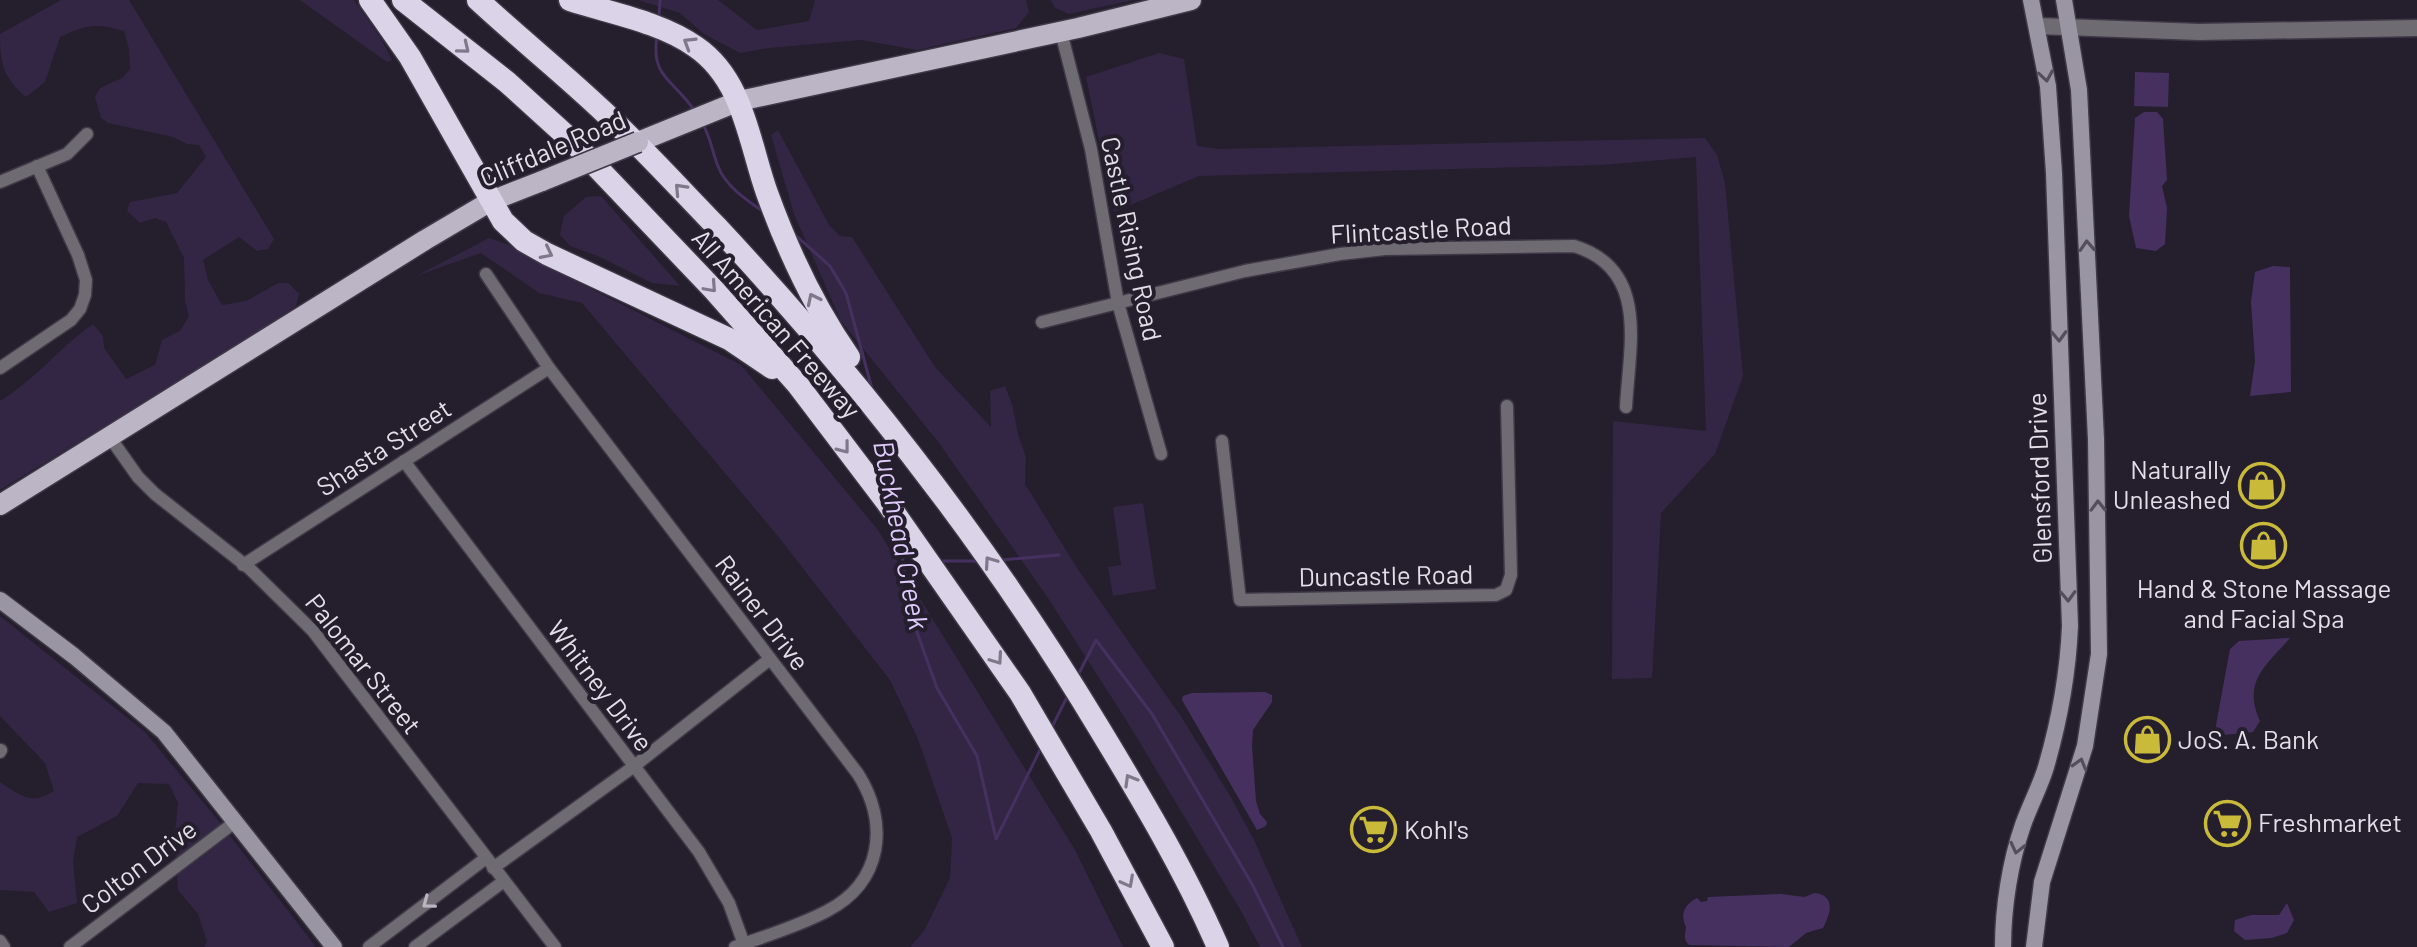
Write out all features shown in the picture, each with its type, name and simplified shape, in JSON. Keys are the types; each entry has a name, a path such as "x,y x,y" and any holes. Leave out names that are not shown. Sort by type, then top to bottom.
{"highway":[{"path":"370,0 410,57 503,221 535,248 729,339 798,385"},
{"name":"All American Freeway","path":"403,0 507,82 571,140 714,290 798,385 886,501 1020,693 1101,831 1163,947"},
{"name":"All American Freeway","path":"478,0 607,114 668,176 799,317 916,458 1076,690 1151,815 1220,947"},
{"path":"570,0 656,28 697,47 718,70 739,101 767,192 817,308 916,458"}],"main road":[{"name":"Cliffdale Road","path":"0,505 491,201 739,101 1061,32 1163,4 1191,0"},
{"name":"Glensford Drive","path":"2003,947 2011,875 2022,827 2054,736 2069,654 2054,173 2048,86 2031,0"},
{"path":"2034,947 2042,882 2085,746 2099,654 2096,439 2086,215 2079,90 2064,0"},
{"path":"0,600 74,656 164,732 334,947"}],"street":[{"path":"2038,26 2199,32 2417,28"},
{"name":"Castle Rising Road","path":"1061,32 1091,149 1118,303 1161,454"},
{"path":"0,182 67,154 87,134"},
{"path":"0,368 71,320 80,309 85,295 86,280 78,255 37,166"},
{"name":"Flintcastle Road","path":"1042,322 1256,269 1340,254 1385,249 1574,246 1588,251 1612,269 1629,302 1631,321 1626,407"},
{"name":"Rainer Drive","path":"486,274 549,368 867,788 875,809 878,838 869,867 842,902 828,911 741,946"},
{"name":"Shasta Street","path":"243,565 549,368"},
{"name":"Duncastle Road","path":"1222,441 1240,600 1496,595 1506,590 1511,575 1507,406"},
{"name":"Palomar Street","path":"109,436 138,477 155,494 288,603 313,631 555,947"},
{"name":"Whitney Drive","path":"404,461 714,874 729,903 741,946"},
{"path":"369,947 633,767 770,659"},
{"name":"Colton Drive","path":"70,947 235,822"},
{"path":"415,947 504,881"},
{"path":"0,941 4,947"}],"shaded area":[{"path":"61,0 129,0 274,239 268,249 257,251 239,237 203,260 208,280 222,305 246,301 278,283 289,283 299,294 296,306 239,345 0,490 0,401 93,324 103,336 104,348 126,379 155,365 162,340 180,331 189,316 185,301 184,258 166,222 155,218 140,223 127,211 130,202 177,193 206,157 199,145 108,123 101,118 95,97 100,88 122,78 130,69 124,31 92,26 60,37 45,82 26,97 4,69 0,34"},
{"path":"300,0 354,0 392,60 387,62"},
{"path":"638,0 718,0 757,30 809,21 815,0 1026,0 1029,12 1016,28 917,50 861,40 740,53 704,34 680,13"},
{"path":"1051,0 1133,0 1069,14 1055,8"},
{"path":"1159,53 1184,59 1197,146 1219,149 1705,138 1717,155 1725,183 1743,376 1715,454 1661,513 1652,678 1612,679 1613,421 1706,431 1696,157 1602,165 1199,176 1114,212 1086,77"},
{"path":"2135,72 2169,73 2168,107 2134,106"},
{"path":"2144,112 2157,112 2163,119 2167,180 2162,186 2167,208 2165,244 2156,251 2136,248 2129,216 2135,118"},
{"path":"778,130 829,225 840,236 852,237 935,367 991,427 990,391 1005,386 1026,457 1025,484 1077,568 1182,718 1229,794 1254,840 1302,947 1260,947 1128,723 1046,595 939,443 841,321 794,214 771,135"},
{"path":"601,196 680,286 652,283 570,246 560,235 564,216 586,197"},
{"path":"489,238 512,246 741,365 878,530 1075,850 1123,947 910,947 924,931 950,878 952,838 918,739 890,680 777,535 582,303 539,293 481,253 416,276"},
{"path":"2273,266 2290,267 2291,392 2250,396 2255,361 2251,302 2255,272"},
{"path":"1143,503 1156,589 1113,596 1108,567 1121,565 1113,507"},
{"path":"0,616 145,732 316,947 204,947 207,942 198,914 178,890 175,833 178,803 169,784 138,783 117,816 77,837 73,861 77,903 49,912 34,892 0,890 0,782 20,795 32,798 54,791 45,763 0,716"},
{"path":"2290,638 2265,666 2255,685 2255,707 2260,721 2253,732 2214,736 2230,649 2239,641"},
{"path":"1265,692 1272,695 1272,702 1253,730 1252,746 1256,801 1260,814 1267,822 1266,826 1257,830 1182,700 1183,696 1192,693"},
{"path":"1781,894 1805,897 1821,894 1829,901 1826,922 1823,928 1806,933 1789,947 1689,945 1686,941 1684,910 1697,898 1701,902 1707,901 1708,897"},
{"path":"2287,903 2294,920 2287,933 2272,938 2245,940 2234,931 2235,920 2251,915 2279,915"}],"waterway":[{"name":"Buckhead Creek","path":"659,16 660,0"},
{"name":"Buckhead Creek","path":"657,36 660,70 694,110"},
{"name":"Buckhead Creek","path":"702,123 721,173 738,192 764,212"},
{"name":"Buckhead Creek","path":"793,233 830,266 846,293 872,389"},
{"name":"Buckhead Creek","path":"883,435 896,498"},
{"name":"Buckhead Creek","path":"900,538 909,610 937,688 977,756 996,839 1041,748"},
{"path":"1002,560 1059,555"},
{"path":"938,561 978,561"},
{"name":"Buckhead Creek","path":"1077,677 1096,640 1152,714 1252,884 1283,947"},
{"name":"Buckhead Creek","path":"1052,727 1068,695"}],"place":[{"name":"Naturally Unleashed","path":"2262,485"},
{"name":"Hand & Stone Massage and Facial Spa","path":"2264,546"},
{"name":"JoS. A. Bank","path":"2147,740"},
{"name":"Freshmarket","path":"2227,823"},
{"name":"Kohl's","path":"1373,830"}]}
